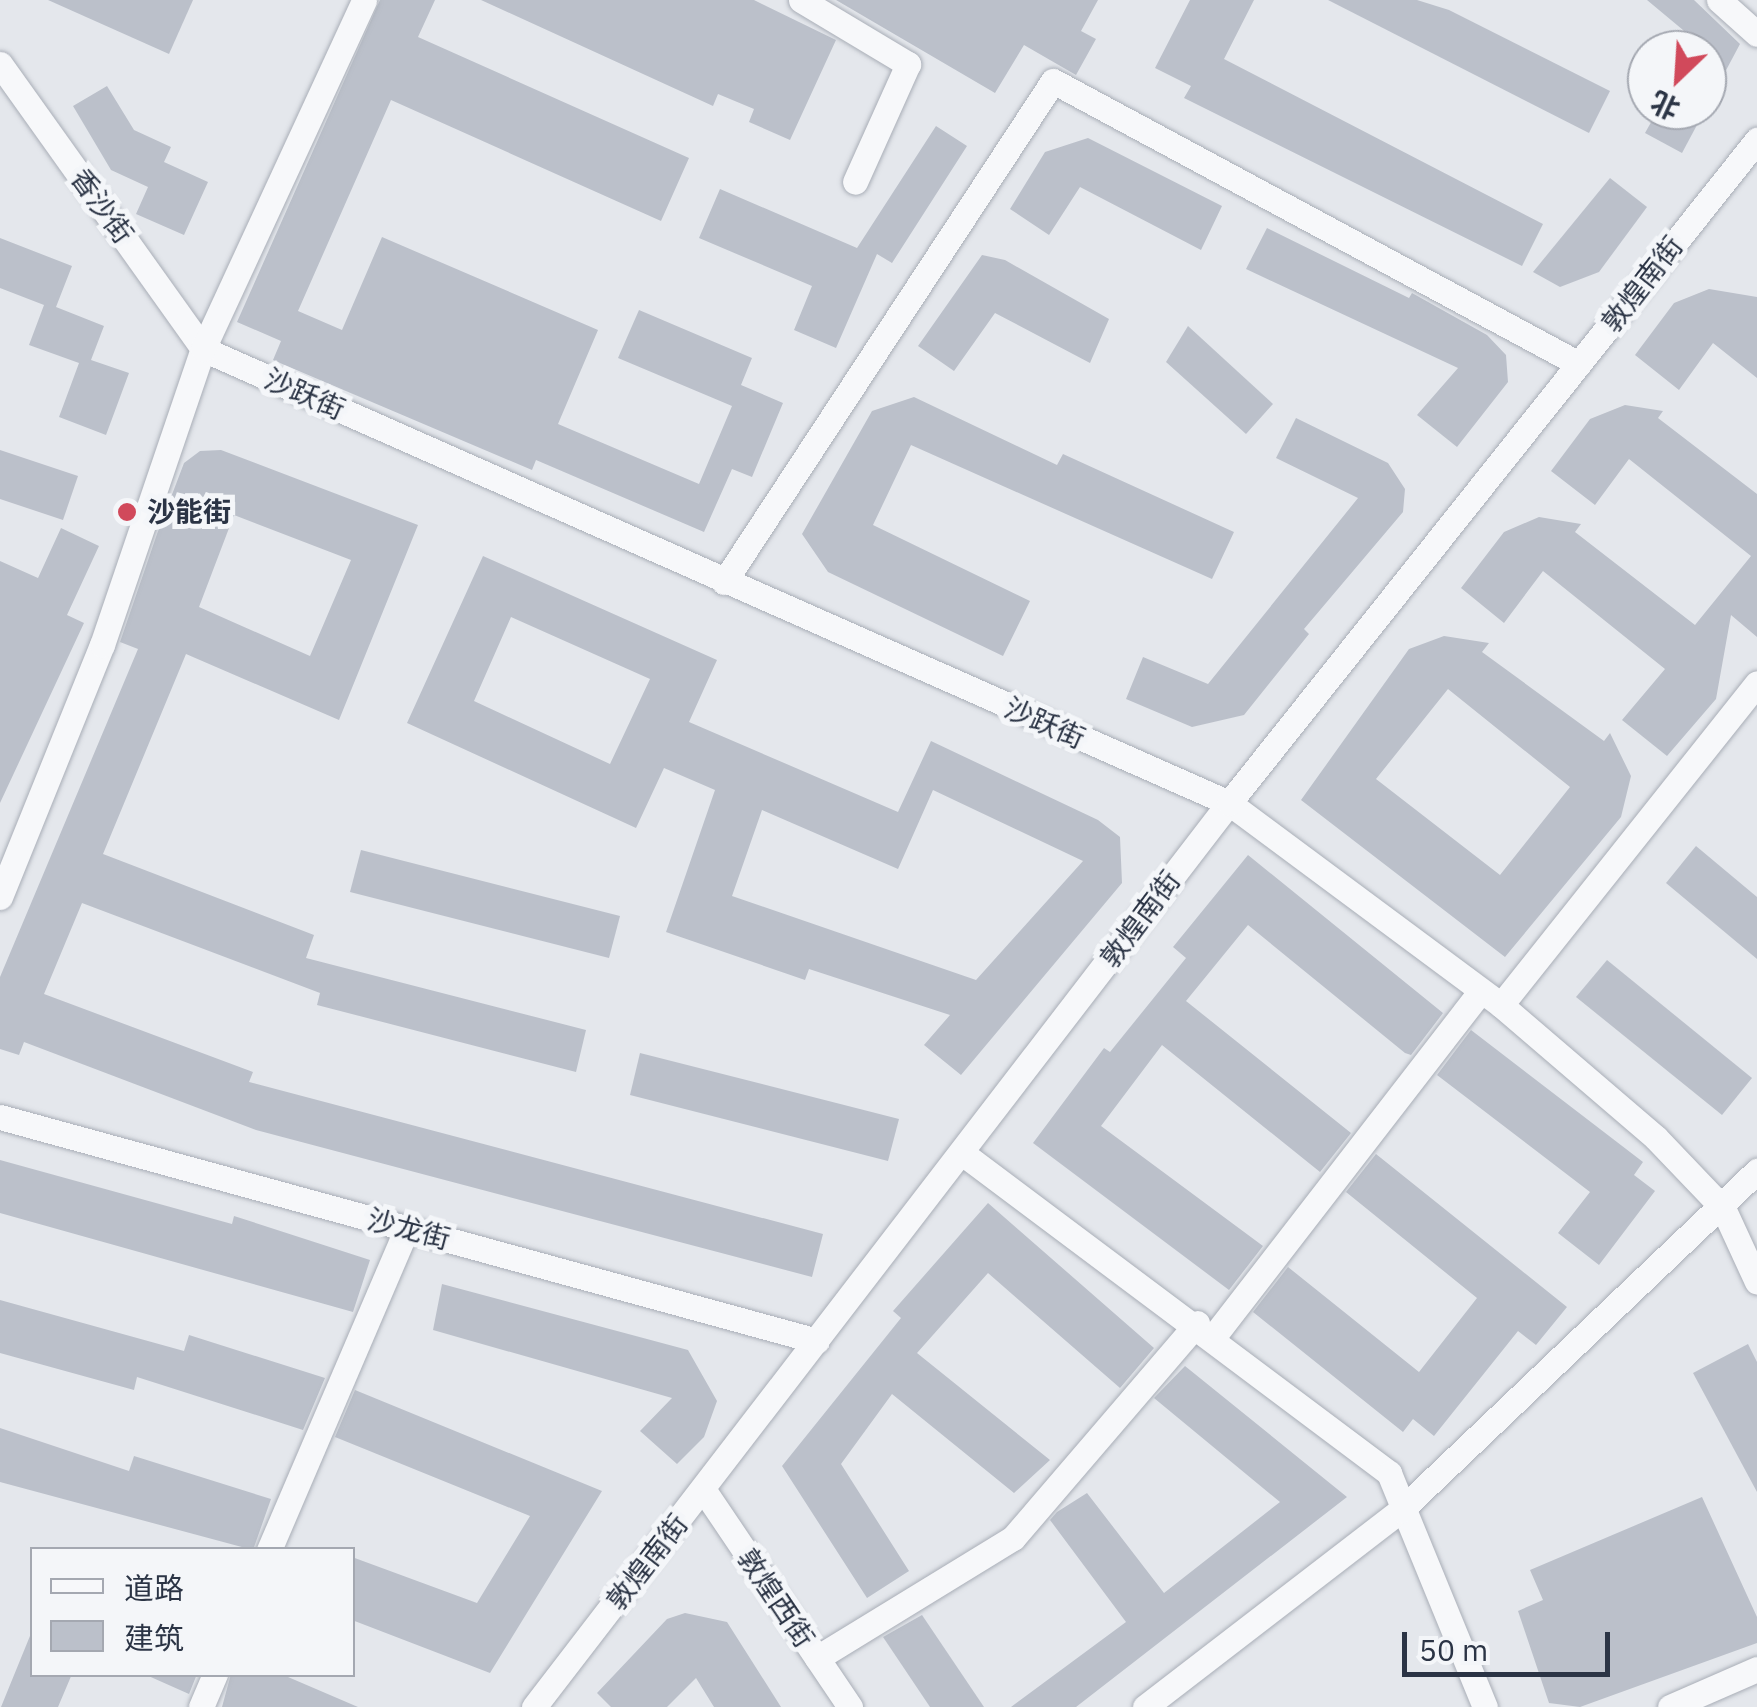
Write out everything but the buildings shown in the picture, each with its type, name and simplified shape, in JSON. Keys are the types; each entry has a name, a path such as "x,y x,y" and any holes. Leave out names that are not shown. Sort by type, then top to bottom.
{"street":[{"path":"0,897 102,645 203,349 364,0"},
{"path":"801,0 908,64 855,182"},
{"path":"1718,0 1757,34"},
{"name":"香沙街","path":"0,64 203,349"},
{"path":"724,582 1053,82 1579,364"},
{"name":"敦煌南街","path":"534,1707 1229,803 1757,140"},
{"name":"沙跃街","path":"203,349 1229,803 1491,998 1656,1138 1723,1208 1757,1282"},
{"path":"816,1658 1013,1538 1206,1330 1757,683"},
{"name":"沙龙街","path":"0,1117 818,1341"},
{"path":"962,1152 1206,1330 1388,1473 1485,1707"},
{"path":"1145,1707 1401,1510 1723,1208 1757,1171"},
{"path":"271,1547 407,1228"},
{"name":"敦煌西街","path":"703,1490 850,1707"},
{"path":"1670,1707 1757,1669"},
{"path":"201,1707 214,1677"}],"place":[{"name":"沙能街","path":"127,512"}]}
